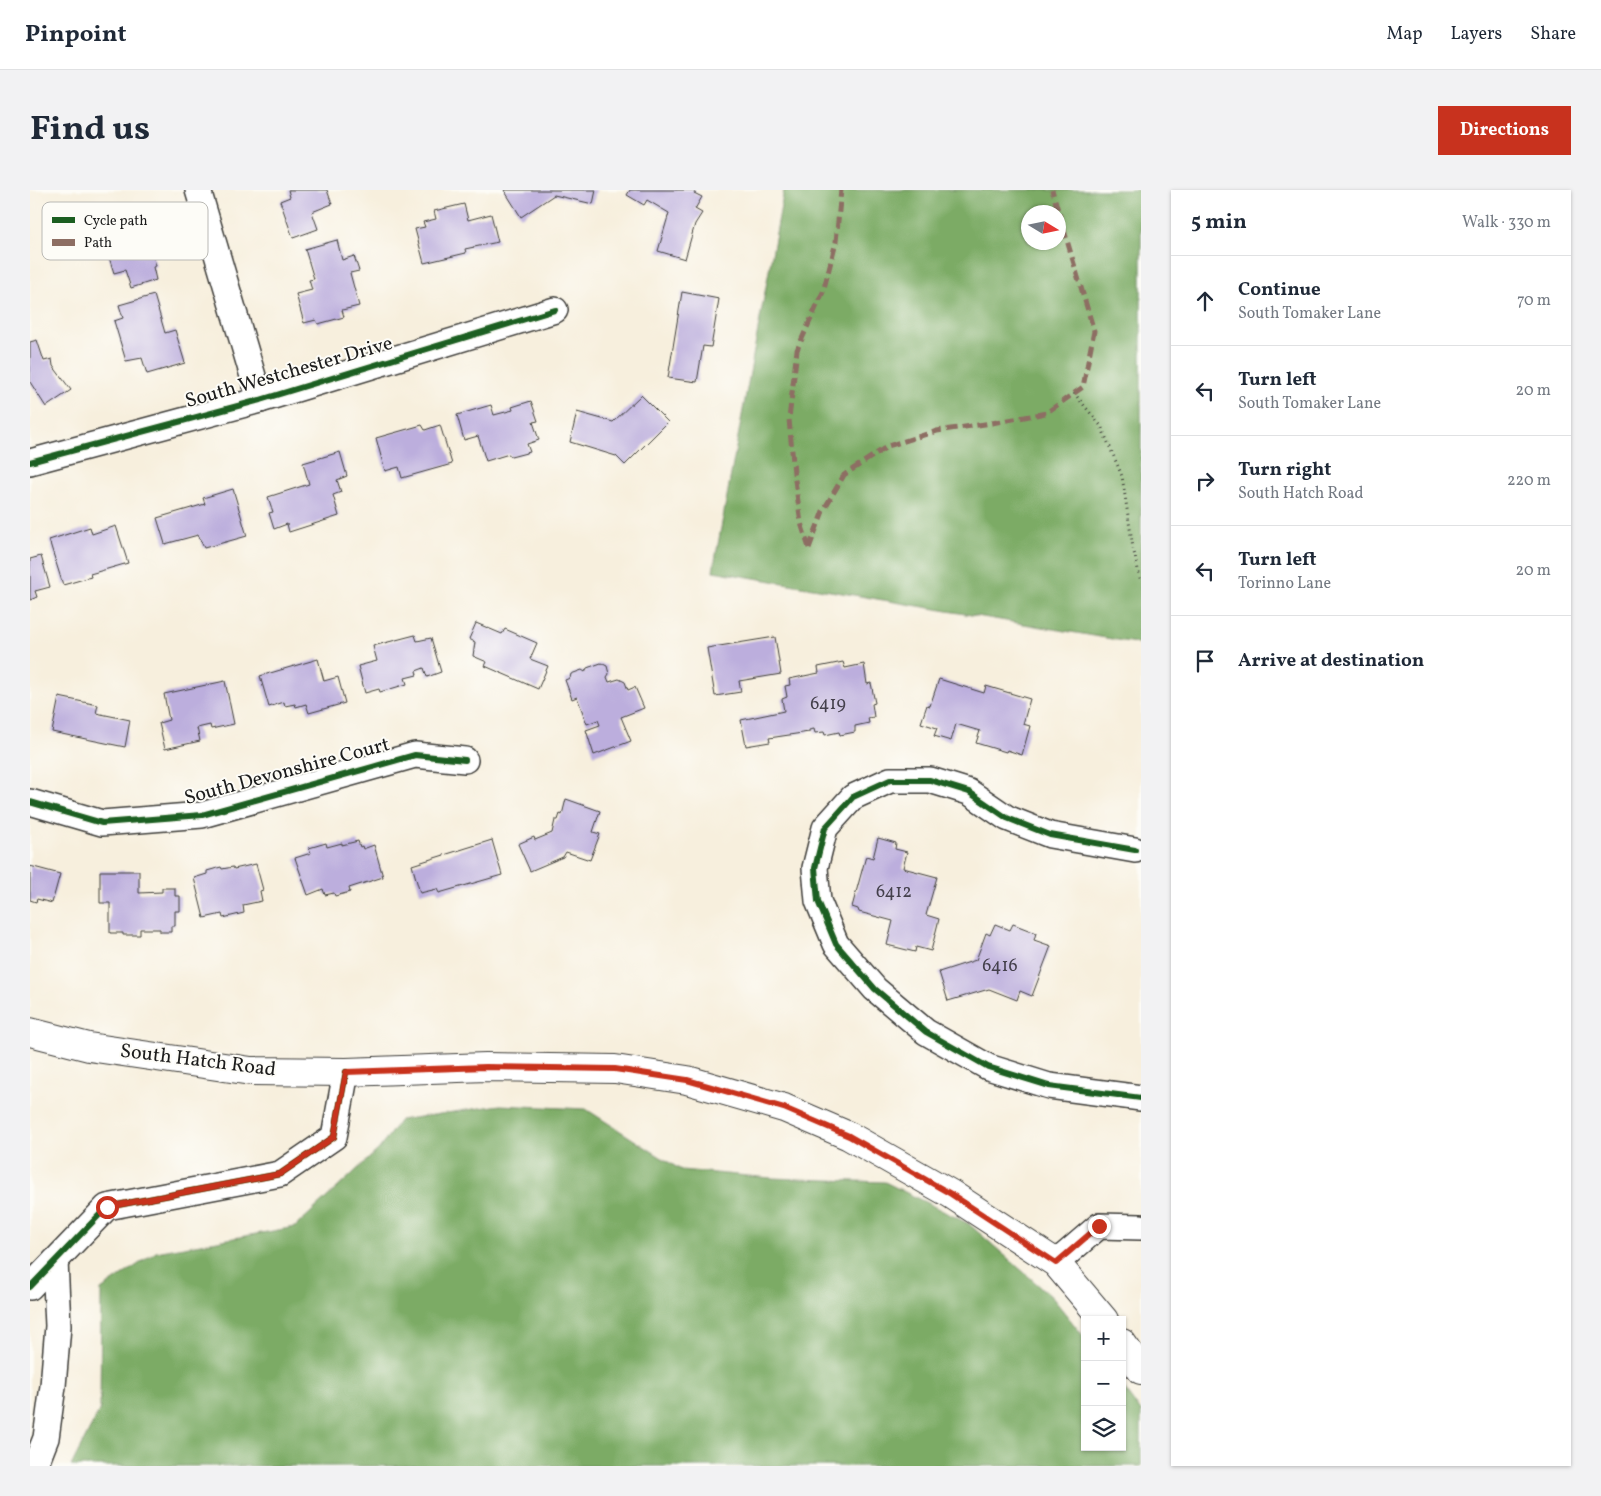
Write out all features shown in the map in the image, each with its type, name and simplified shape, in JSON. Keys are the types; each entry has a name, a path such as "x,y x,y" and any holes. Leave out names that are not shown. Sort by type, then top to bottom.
{"main road":[{"name":"South Hatch Road","path":"30,1032 89,1047 251,1071 346,1072 486,1067 605,1069 687,1080 784,1108 849,1136 951,1194 1056,1263 1101,1316"},
{"path":"1126,1349 1141,1370"}],"street":[{"path":"198,190 202,202"},
{"path":"208,224 260,400"},
{"name":"South Westchester Drive","path":"30,462 260,400 555,310"},
{"name":"South Devonshire Court","path":"30,802 102,823 202,815 415,755 465,760"},
{"path":"1134,850 1050,835 1007,818 969,792 930,780 890,780 852,798 824,828 816,868 818,901 836,944 875,989 926,1032 988,1067 1049,1086 1141,1098"},
{"path":"30,1287 107,1207 280,1174 334,1137 346,1072"},
{"path":"1056,1263 1099,1226 1141,1228"},
{"path":"35,1466 46,1438 53,1386 58,1326 55,1262"}],"path":[{"path":"1074,393 1101,426 1122,476 1129,511 1133,548 1141,582"}],"green space":[{"path":"784,190 1141,190 1141,644 713,571"},
{"path":"500,1105 586,1109 681,1170 771,1178 885,1182 969,1224 1052,1297 1081,1333 1081,1451 1126,1451 1126,1391 1141,1412 1141,1466 71,1466 100,1409 101,1290 156,1252 295,1227 379,1149 400,1120"}],"building":[{"path":"288,190 327,190 332,204 312,212 318,229 293,238 280,201 290,197"},
{"path":"504,190 596,190 593,204 554,195 521,217"},
{"path":"630,190 696,190 694,193 702,197 695,209 702,213 695,224 685,259 658,251 669,213 647,200 644,205 627,195"},
{"path":"464,204 468,220 491,214 498,242 465,249 466,253 424,263 415,229 425,227 423,222 436,219 434,211"},
{"path":"337,240 342,260 354,256 359,271 350,273 359,306 342,310 344,317 318,324 316,320 304,323 296,294 312,290 309,280 314,279 305,249"},
{"path":"110,260 154,260 156,266 153,267 156,280 131,288 125,270 114,273"},
{"path":"682,292 719,299 711,347 703,346 697,382 668,378"},
{"path":"154,295 165,333 175,330 185,363 147,374 142,358 126,361 114,321 123,318 119,305"},
{"path":"37,340 44,361 52,359 53,366 71,390 46,407 30,382 30,342"},
{"path":"641,395 668,422 625,465 616,456 570,442 577,412 613,422"},
{"path":"531,401 538,421 533,422 539,440 527,444 530,452 511,457 509,454 486,461 478,436 464,440 457,415 491,405 494,415 513,410 512,407"},
{"path":"422,425 425,430 440,425 452,464 402,478 399,467 385,471 376,438"},
{"path":"340,452 347,476 337,480 341,492 333,495 339,516 289,532 287,524 274,529 269,513 273,512 268,497 309,484 303,463"},
{"path":"233,489 247,536 204,548 198,535 165,544 157,518 205,504 203,498"},
{"path":"116,526 128,563 90,574 91,577 63,585 49,540 90,527 92,534"},
{"path":"41,556 50,587 35,591 37,597 30,600 30,559"},
{"path":"476,623 502,634 505,629 537,643 530,659 548,666 538,689 485,666 487,662 473,656 475,642 469,639"},
{"path":"415,635 417,641 431,638 441,672 427,677 424,668 416,671 417,675 405,678 407,684 380,692 379,689 365,693 358,666 377,661 373,646"},
{"path":"775,637 781,674 739,681 741,692 715,696 707,648"},
{"path":"318,659 324,681 338,677 345,703 309,713 306,704 296,707 295,704 285,706 284,702 269,707 260,676"},
{"path":"843,662 845,668 864,664 867,684 871,683 875,703 872,704 874,717 868,718 869,723 855,726 855,732 840,735 839,732 825,735 824,732 815,733 814,729 809,730 809,732 769,738 770,742 746,746 741,720 784,711 782,699 787,697 785,686 790,685 789,679 819,673 818,667"},
{"path":"601,663 607,666 609,682 619,679 625,682 628,690 635,687 644,708 621,717 631,741 594,755 586,730 600,725 598,720 587,724 577,697 572,699 565,680 570,678 571,674 582,670 585,672 587,668"},
{"path":"939,679 984,693 986,686 1030,699 1023,724 1030,726 1022,755 976,743 980,731 956,724 951,741 934,736 937,728 921,723 927,705 930,706"},
{"path":"225,681 234,724 211,729 210,725 197,728 200,741 165,749 159,723 169,720 164,694"},
{"path":"59,697 98,705 96,713 130,720 125,747 52,732"},
{"path":"566,799 600,811 593,832 600,834 590,860 566,852 563,857 530,871 518,844 534,837 535,840 552,833 555,820 558,820 560,814 562,815"},
{"path":"878,838 896,843 895,849 907,852 903,868 937,877 926,915 939,919 931,951 916,947 915,952 887,945 893,921 859,912 858,909 852,907 866,856 873,858"},
{"path":"492,840 502,875 439,893 437,889 420,893 412,865"},
{"path":"358,841 363,849 374,845 383,877 349,888 350,892 335,896 334,893 325,895 323,889 308,895 295,858 311,853 309,848 326,843 327,847"},
{"path":"256,864 263,890 260,891 262,901 243,905 244,913 223,918 222,914 204,918 194,878 207,874 207,871 221,867 222,869 233,867 234,869"},
{"path":"30,866 60,874 52,903 37,899 36,902 30,900"},
{"path":"100,871 139,871 139,893 162,892 162,888 175,888 175,896 180,896 180,911 175,911 175,926 171,926 171,932 160,932 160,929 140,929 140,935 110,933 110,903 100,903"},
{"path":"995,924 1010,930 1013,924 1036,933 1034,940 1051,946 1032,996 1020,991 1017,1000 989,989 948,1001 939,972 976,960 986,933 990,935"}],"marked path":[{"path":"809,548 801,523 789,419 797,350 823,292 836,242 841,190"},
{"path":"809,548 823,511 844,475 888,446 937,431 1046,413 1083,387 1094,331 1052,190"}],"cycle path":[{"path":"30,462 260,400 555,310"},
{"path":"30,802 102,823 202,815 415,755 465,760"},
{"path":"1135,850 1050,835 1007,818 969,792 930,780 890,780 853,797 825,828 815,868 818,901 836,944 875,989 926,1032 988,1067 1049,1086 1141,1098"},
{"path":"30,1287 107,1207 280,1174 334,1137 346,1072"}],"route":[{"path":"107,1207 280,1174 334,1137 346,1072 486,1067 615,1069 687,1080 784,1108 849,1136 951,1194 1056,1263 1099,1226"}]}
